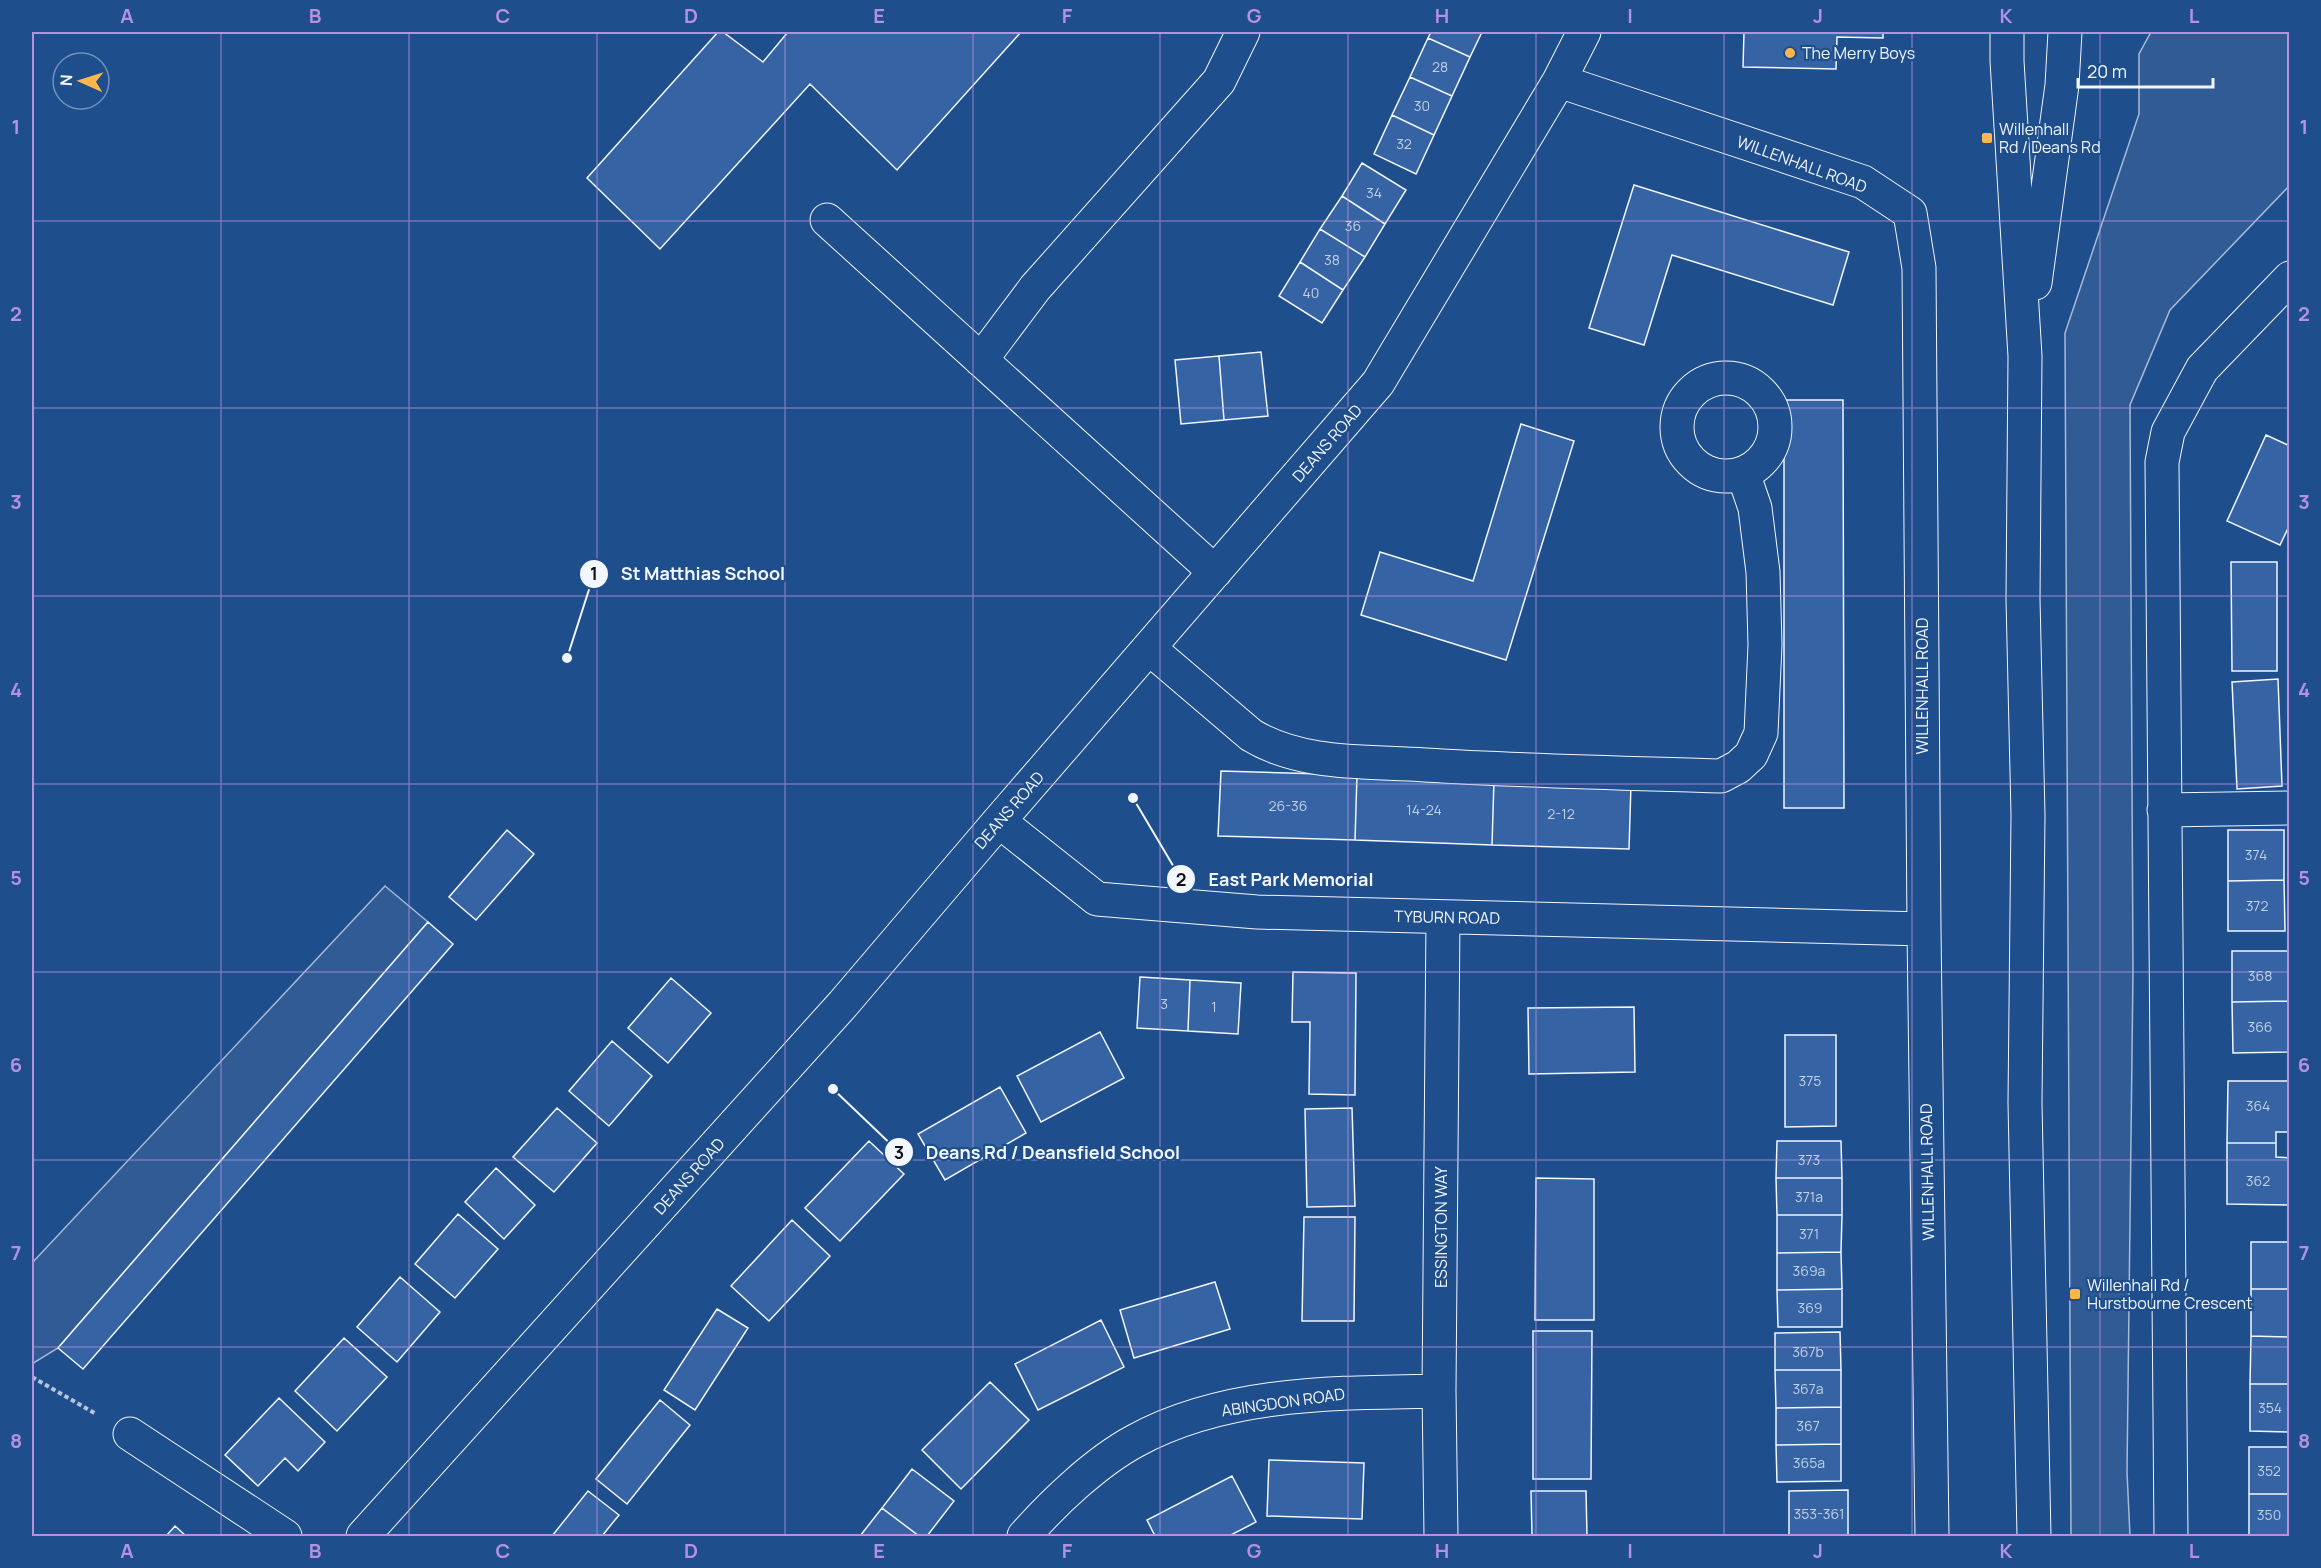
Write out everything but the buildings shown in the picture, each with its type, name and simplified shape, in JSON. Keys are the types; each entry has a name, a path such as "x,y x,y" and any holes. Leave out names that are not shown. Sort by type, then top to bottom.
{"main road":[{"path":"981,360 1035,288 1219,81 1243,32"},
{"name":"DEANS ROAD","path":"363,1536 843,1004 1378,383 1559,81 1584,32"},
{"path":"2007,32 2025,356 2023,599 2028,815 2025,1103 2034,1536"},
{"path":"2025,356 2062,85 2065,32"},
{"name":"WILLENHALL ROAD","path":"1559,81 1863,182 1910,213 1919,268 1932,1536"},
{"path":"827,220 1215,572"},
{"path":"2171,1536 2162,462 2168,432 2202,369 2289,278"},
{"path":"1149,648 1251,735 1267,745 1291,753 1327,759 1545,772 1721,776 1738,767 1751,755 1761,734 1765,645 1763,572 1755,508 1743,473"},
{"path":"2164,810 2289,808"},
{"name":"TYBURN ROAD","path":"999,821 1097,899 1257,912 1924,929"},
{"name":"ESSINGTON WAY","path":"1441,1536 1439,1391 1443,917"},
{"name":"ABINGDON ROAD","path":"1024,1536 1044,1514 1092,1472 1134,1441 1178,1422 1228,1407 1280,1399 1342,1393 1439,1391"},
{"path":"130,1434 285,1536"}],"path":[{"path":"32,1377 130,1434"}],"shaded area":[{"path":"2151,32 2289,32 2289,186 2170,310 2130,405 2133,971 2127,1472 2130,1536 2071,1536 2065,333 2139,114 2139,54"},
{"path":"385,886 428,922 58,1348 32,1364 32,1263"}],"place":[{"name":"The Merry Boys","path":"1790,53"},
{"name":"Willenhall Rd / Deans Rd","path":"1987,138"},
{"name":"St Matthias School","path":"567,658"},
{"name":"East Park Memorial","path":"1133,798"},
{"name":"Deans Rd / Deansfield School","path":"833,1089"},
{"name":"Willenhall Rd / Hurstbourne Crescent","path":"2075,1294"}]}
